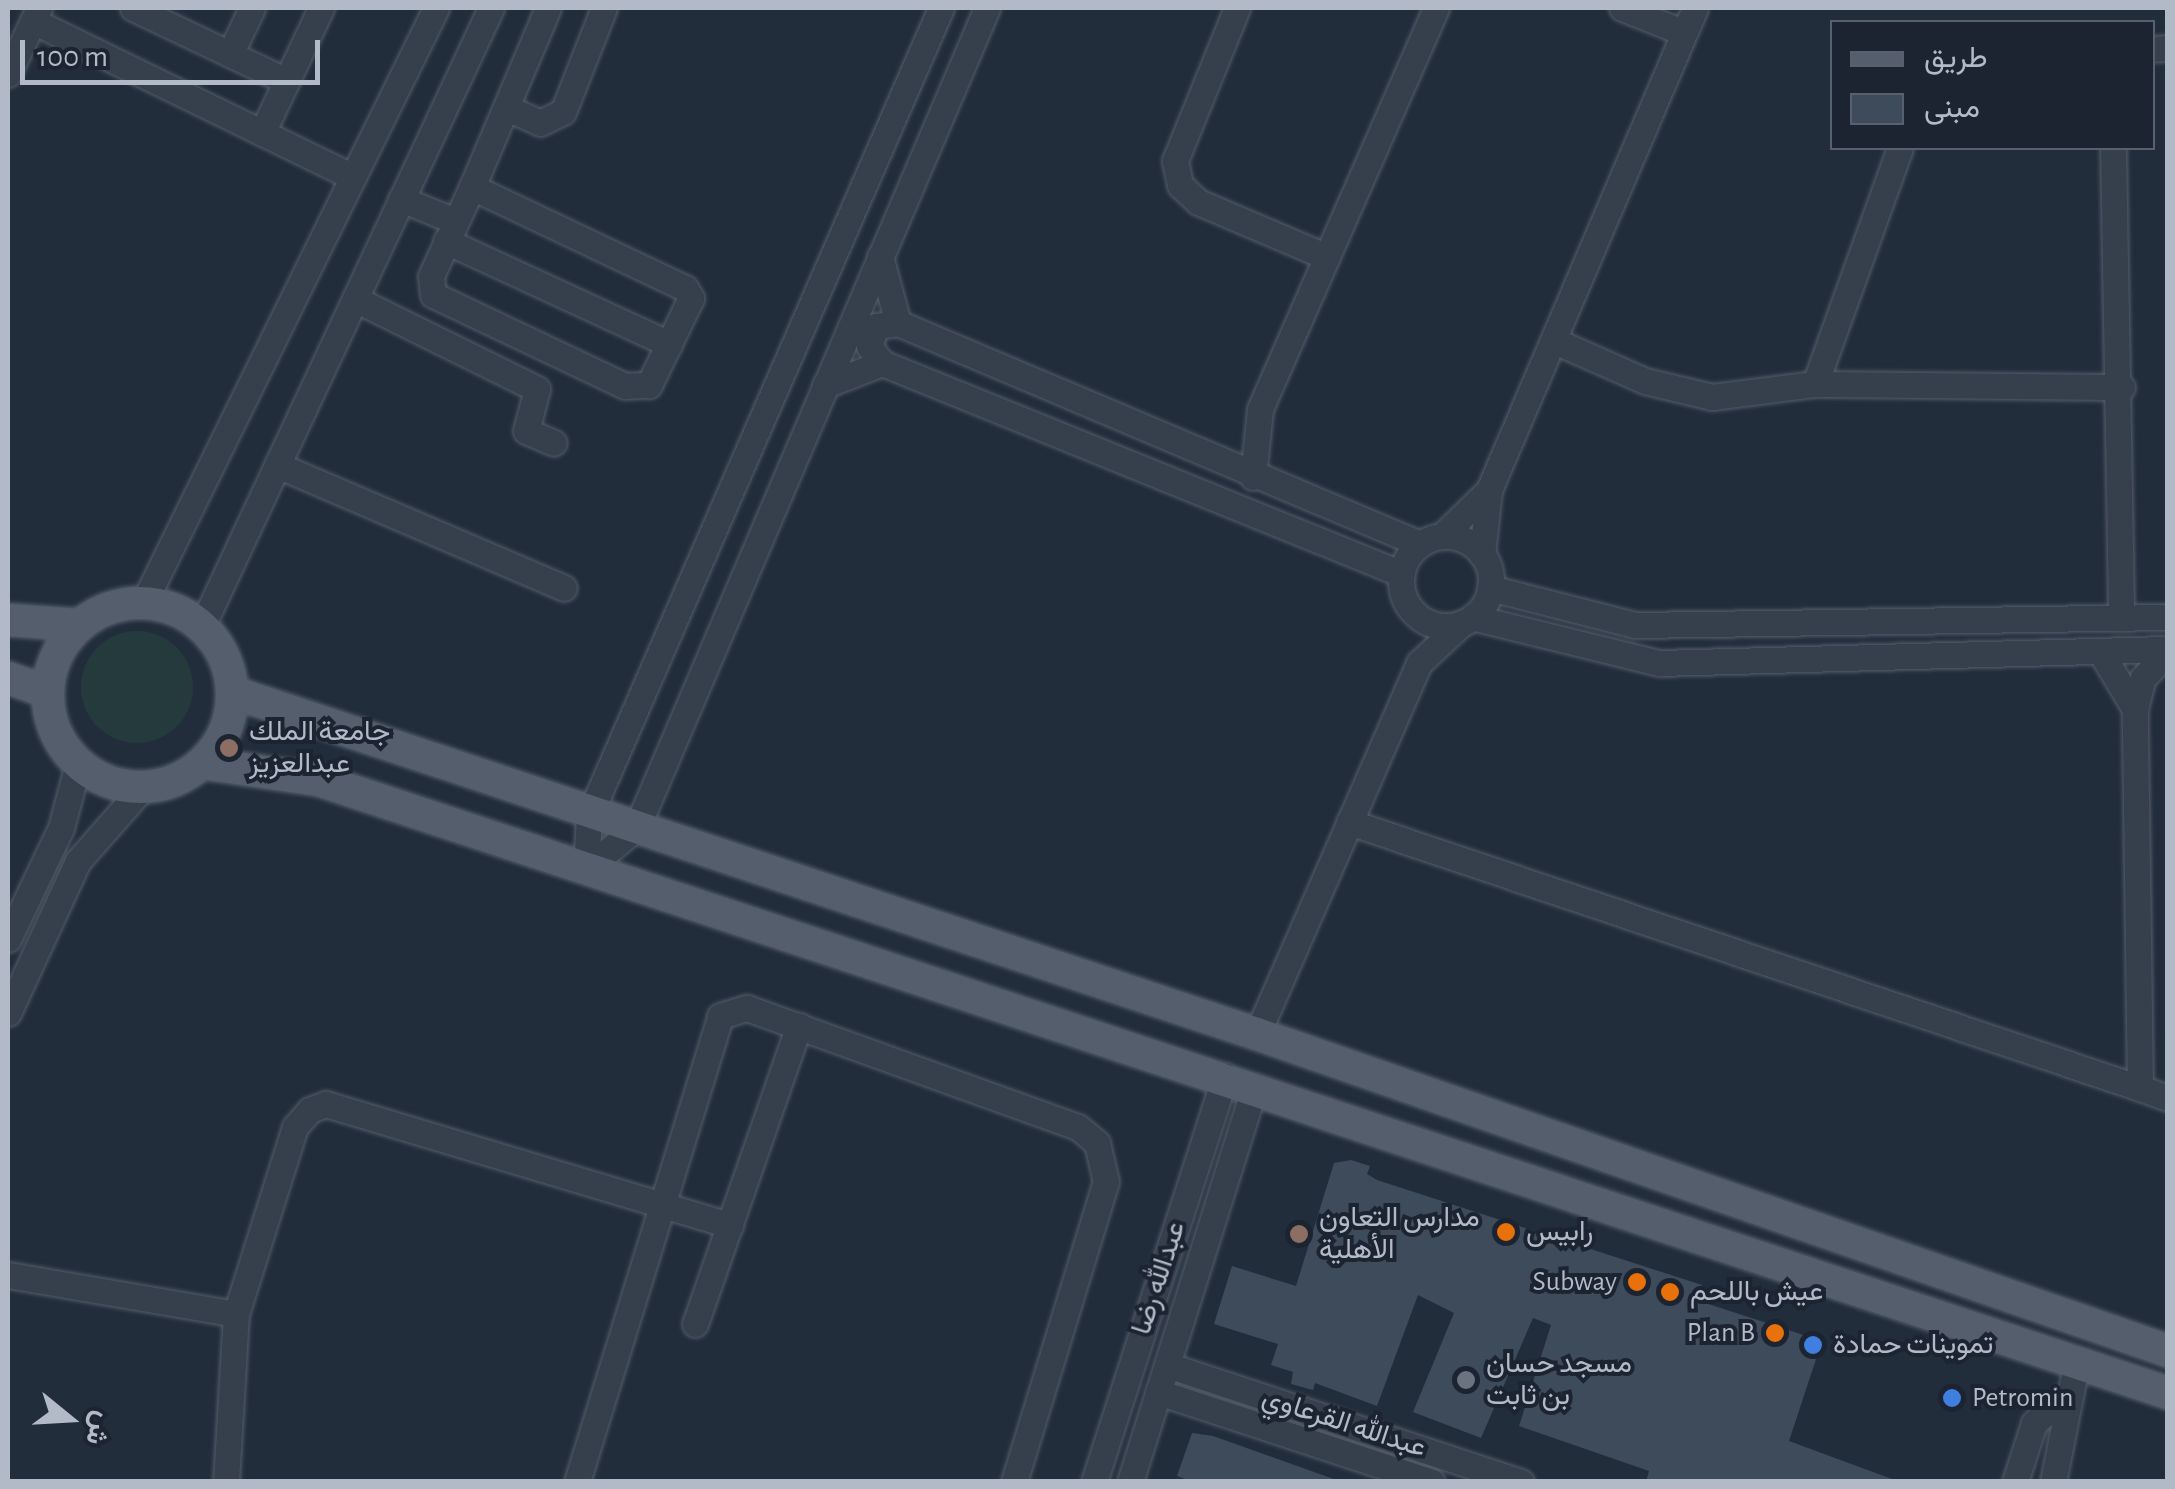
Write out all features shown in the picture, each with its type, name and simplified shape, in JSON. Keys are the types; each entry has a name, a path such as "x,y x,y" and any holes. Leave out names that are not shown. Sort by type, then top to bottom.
{"main road":[{"path":"202,762 229,718 232,692 218,644 202,626 144,602 98,612 79,625 62,644 48,692 50,719 78,764 98,777 143,787 202,762 319,780 1240,1081 2168,1393"},
{"path":"8,620 79,625"},
{"path":"8,678 48,692"},
{"path":"232,692 590,816 636,826 1257,1034 2168,1351"},
{"path":"1971,1327 1985,1289"}],"street":[{"path":"134,8 173,16 230,54 286,81"},
{"path":"230,54 252,8"},
{"path":"262,133 321,8"},
{"path":"144,602 436,8"},
{"path":"202,626 491,8"},
{"path":"472,186 685,288 691,298 642,390 432,295 427,288 548,8"},
{"path":"507,108 540,123 563,112 604,8"},
{"path":"586,869 590,816 941,8"},
{"path":"586,869 636,826 987,8"},
{"path":"1237,8 1175,161 1180,185 1198,202 1327,257"},
{"path":"1253,477 1260,410 1436,8"},
{"path":"1622,8 1683,32"},
{"path":"1257,1034 1419,663 1467,620 1490,588 1482,554 1489,490 1556,342 1694,8"},
{"path":"8,74 36,14 352,177"},
{"path":"1816,384 1899,150"},
{"path":"2113,150 2122,386 2121,618"},
{"path":"402,199 451,231 669,344"},
{"path":"880,256 898,324"},
{"path":"354,299 537,389 526,431 554,444"},
{"path":"1402,574 882,363 868,346 876,326 898,324 1253,477 1430,540 1460,537 1482,554"},
{"path":"1556,342 1645,381 1712,397 1816,384 2122,386"},
{"path":"824,385 882,363"},
{"path":"277,465 564,588"},
{"path":"1402,574 1430,540 1489,490"},
{"path":"1402,574 1419,663"},
{"path":"1490,588 1636,625 2168,617"},
{"path":"1409,607 1438,626 1467,620 1659,663 2168,650"},
{"path":"2140,1088 2134,708 2143,678 2168,650"},
{"path":"2100,651 2134,708"},
{"path":"8,939 61,828 78,764"},
{"path":"8,1014 78,861 143,787"},
{"path":"1349,822 2168,1098"},
{"path":"577,1482 720,1016 748,1008 1078,1128 1098,1143 1106,1181 1014,1482"},
{"path":"696,1324 799,1026"},
{"name":"عبدالله رضا","path":"1130,1482 1167,1365 1240,1081"},
{"name":"عبدالله رضا","path":"1094,1482 1240,1081"},
{"path":"226,1482 236,1314 295,1127 326,1104 730,1225"},
{"path":"8,1275 236,1314"},
{"path":"2053,1482 2068,1434 2064,1398 2077,1361"},
{"name":"عبدالله القرعاوي","path":"1167,1365 1522,1482"},
{"name":"عبدالله القرعاوي","path":"1158,1392 1392,1476 1426,1480"},
{"path":"2015,1482 2034,1423 2064,1398"},
{"path":"1115,1416 1148,1423"}],"green space":[{"path":"137,631 158,635 177,647 189,666 193,687 189,708 177,727 158,739 137,743 116,739 97,727 85,708 81,687 85,666 97,647 116,635"}],"building":[{"path":"1351,1160 1370,1166 1367,1174 1377,1180 1702,1285 1696,1300 1822,1341 1789,1441 1900,1482 1646,1482 1649,1471 1519,1426 1551,1325 1533,1318 1481,1438 1413,1412 1454,1313 1418,1295 1377,1406 1315,1383 1313,1390 1291,1384 1293,1372 1271,1365 1278,1344 1214,1324 1232,1266 1296,1286 1334,1163"},
{"path":"1192,1433 1213,1436 1342,1482 1193,1482 1177,1476"}],"place":[{"name":"جامعة الملك عبدالعزيز","path":"229,748"},
{"name":"رابيس","path":"1506,1232"},
{"name":"مدارس التعاون الأهلية","path":"1299,1234"},
{"name":"Subway","path":"1637,1282"},
{"name":"عيش باللحم","path":"1670,1292"},
{"name":"Plan B","path":"1775,1333"},
{"name":"تموينات حمادة","path":"1813,1345"},
{"name":"مسجد حسان بن ثابت","path":"1466,1380"},
{"name":"Petromin","path":"1952,1398"}]}
